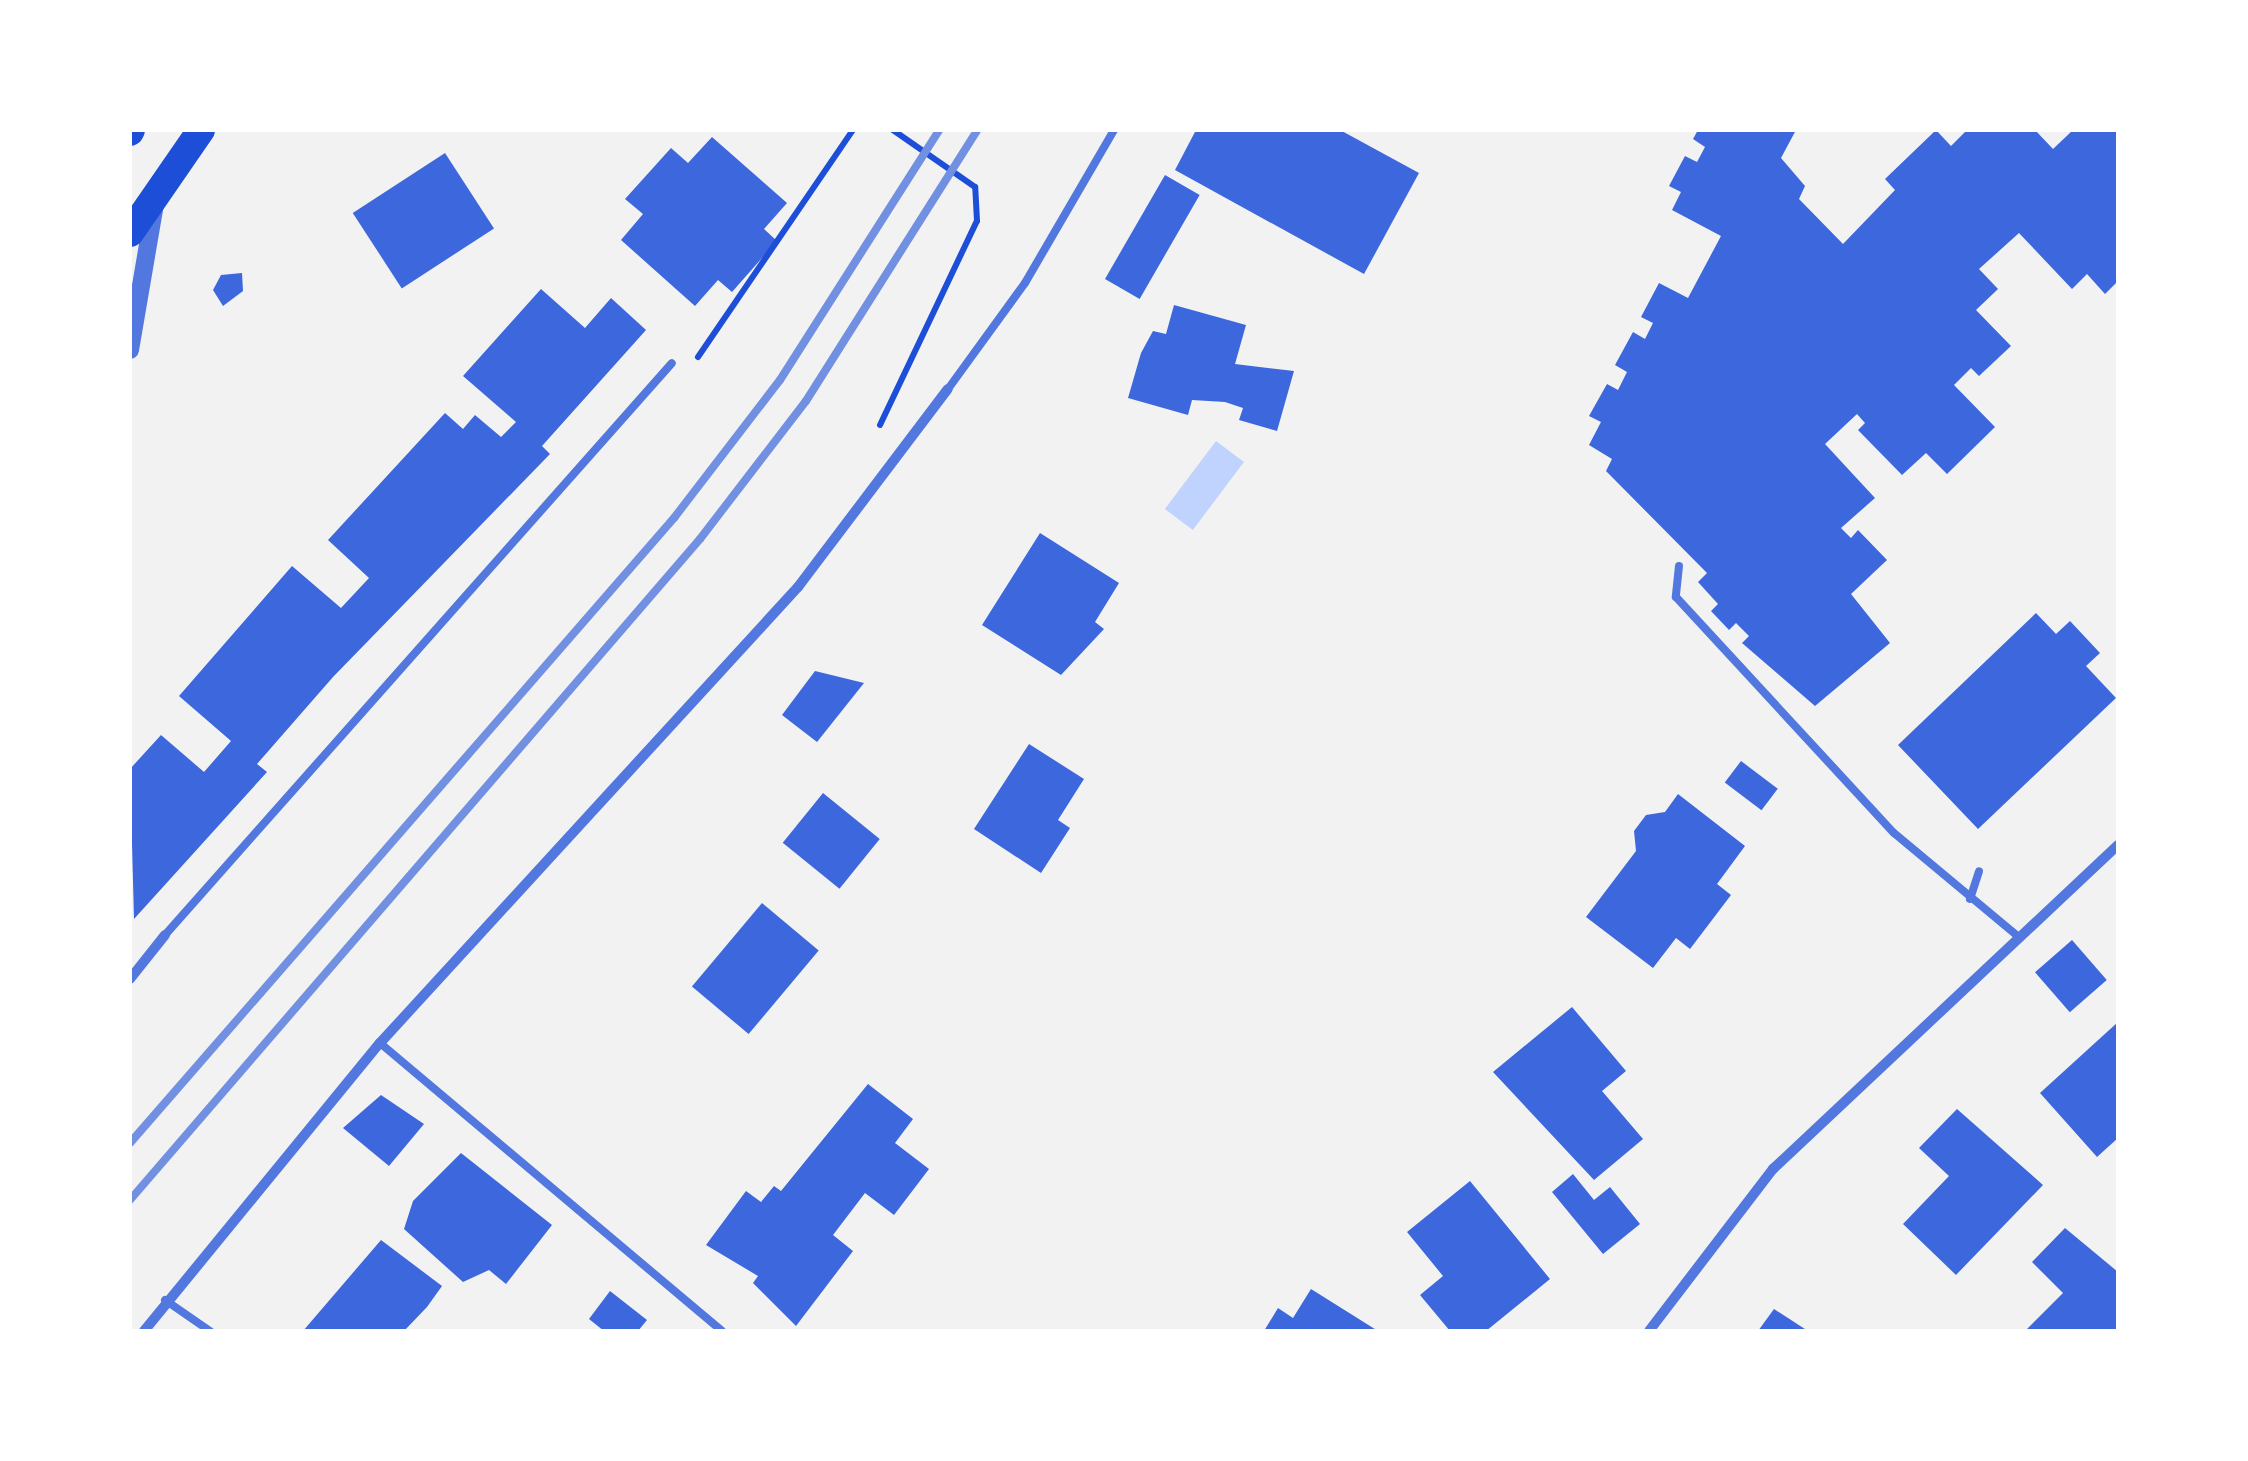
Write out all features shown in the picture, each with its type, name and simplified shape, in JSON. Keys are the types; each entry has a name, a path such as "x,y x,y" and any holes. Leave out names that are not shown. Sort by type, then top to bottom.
{"highway":[{"path":"130,233 201,130"}],"street":[{"path":"130,350 156,200"},
{"path":"144,1331 165,1300 380,1043 734,660 883,478 948,389"},
{"path":"1649,1331 1773,1169 2118,845"},
{"path":"130,979 165,935"}],"lane":[{"path":"948,389 1025,283 1114,130"},
{"path":"165,935 672,363"},
{"path":"1679,566 1676,597 1894,833 2020,938"},
{"path":"1970,899 1979,871"},
{"path":"380,1043 722,1331"},
{"path":"165,1300 210,1331"}],"path":[{"path":"672,363 706,355 853,130"},
{"path":"883,478 873,462 884,401 955,279 977,221 975,187 893,130"}],"water":[{"path":"1216,441 1244,462 1193,530 1165,509"}],"building":[{"path":"1196,130 1340,130 1419,173 1364,274 1175,170"},
{"path":"1698,130 1796,130 1781,158 1805,186 1799,199 1843,244 1895,190 1885,179 1936,130 1951,146 1967,130 2035,130 2053,149 2073,130 2118,130 2118,281 2105,294 2087,274 2072,289 2019,233 1979,269 1998,289 1976,310 2011,346 1979,376 1971,368 1954,385 1995,427 1947,474 1926,453 1902,475 1858,430 1865,423 1857,414 1825,444 1875,498 1841,528 1851,538 1858,530 1887,560 1851,594 1890,643 1815,706 1742,643 1749,636 1736,623 1729,630 1711,611 1718,604 1698,582 1707,573 1606,471 1612,459 1589,445 1601,422 1589,416 1607,384 1618,390 1627,372 1615,365 1633,332 1645,339 1653,323 1641,317 1659,283 1688,298 1721,236 1672,210 1681,192 1669,186 1685,156 1697,162 1705,147 1693,139"},
{"path":"712,137 787,203 764,229 777,241 732,292 718,280 695,306 621,240 643,214 625,199 671,148 688,163"},
{"path":"445,153 494,228 402,288 353,213"},
{"path":"1165,175 1200,195 1140,299 1105,279"},
{"path":"242,273 243,291 223,306 213,290 221,275"},
{"path":"541,289 585,328 611,298 646,330 542,446 550,454 333,677 257,764 267,772 134,919 130,769 161,735 204,772 231,741 179,696 292,566 341,608 369,578 328,540 445,413 463,429 475,415 501,437 516,422 463,376"},
{"path":"1174,305 1246,325 1235,364 1294,371 1277,431 1239,420 1243,408 1225,402 1192,400 1188,415 1128,398 1141,353 1153,331 1166,334"},
{"path":"1040,533 1119,583 1095,622 1104,629 1061,675 982,625"},
{"path":"2036,613 2056,634 2070,621 2100,653 2086,666 2116,698 1978,829 1898,745"},
{"path":"815,671 864,683 817,742 782,715"},
{"path":"1029,744 1084,779 1058,820 1070,828 1041,873 974,829"},
{"path":"1741,761 1778,789 1761,810 1725,783"},
{"path":"823,793 880,839 839,889 783,843"},
{"path":"1678,794 1745,846 1717,884 1731,895 1690,949 1676,938 1653,968 1586,917 1636,851 1634,831 1646,815 1665,812"},
{"path":"762,903 819,951 749,1034 692,986"},
{"path":"2072,940 2107,980 2070,1012 2035,972"},
{"path":"1572,1007 1626,1071 1602,1091 1643,1139 1594,1180 1493,1072"},
{"path":"2118,1022 2118,1138 2097,1157 2040,1093"},
{"path":"868,1084 913,1119 895,1143 929,1169 894,1215 865,1193 833,1235 853,1251 796,1326 753,1283 758,1276 706,1245 746,1191 761,1202 774,1186 781,1191"},
{"path":"381,1095 424,1124 389,1166 343,1128"},
{"path":"1957,1109 2043,1185 1956,1275 1903,1224 1949,1176 1919,1148"},
{"path":"461,1153 552,1225 506,1284 489,1270 463,1282 404,1229 413,1201"},
{"path":"1573,1174 1594,1200 1610,1187 1640,1224 1603,1254 1552,1192"},
{"path":"1470,1181 1550,1279 1486,1331 1450,1331 1420,1295 1443,1276 1407,1232"},
{"path":"2065,1228 2118,1272 2118,1331 2025,1331 2063,1293 2032,1262"},
{"path":"381,1240 442,1286 427,1307 404,1331 303,1331"},
{"path":"1311,1289 1378,1331 1264,1331 1278,1308 1293,1318"},
{"path":"610,1291 647,1320 638,1331 604,1331 589,1319"},
{"path":"1774,1309 1808,1331 1758,1331"}],"railway":[{"path":"130,1143 674,518 780,380 939,130"},
{"path":"130,1200 700,539 806,401 977,130"}]}
